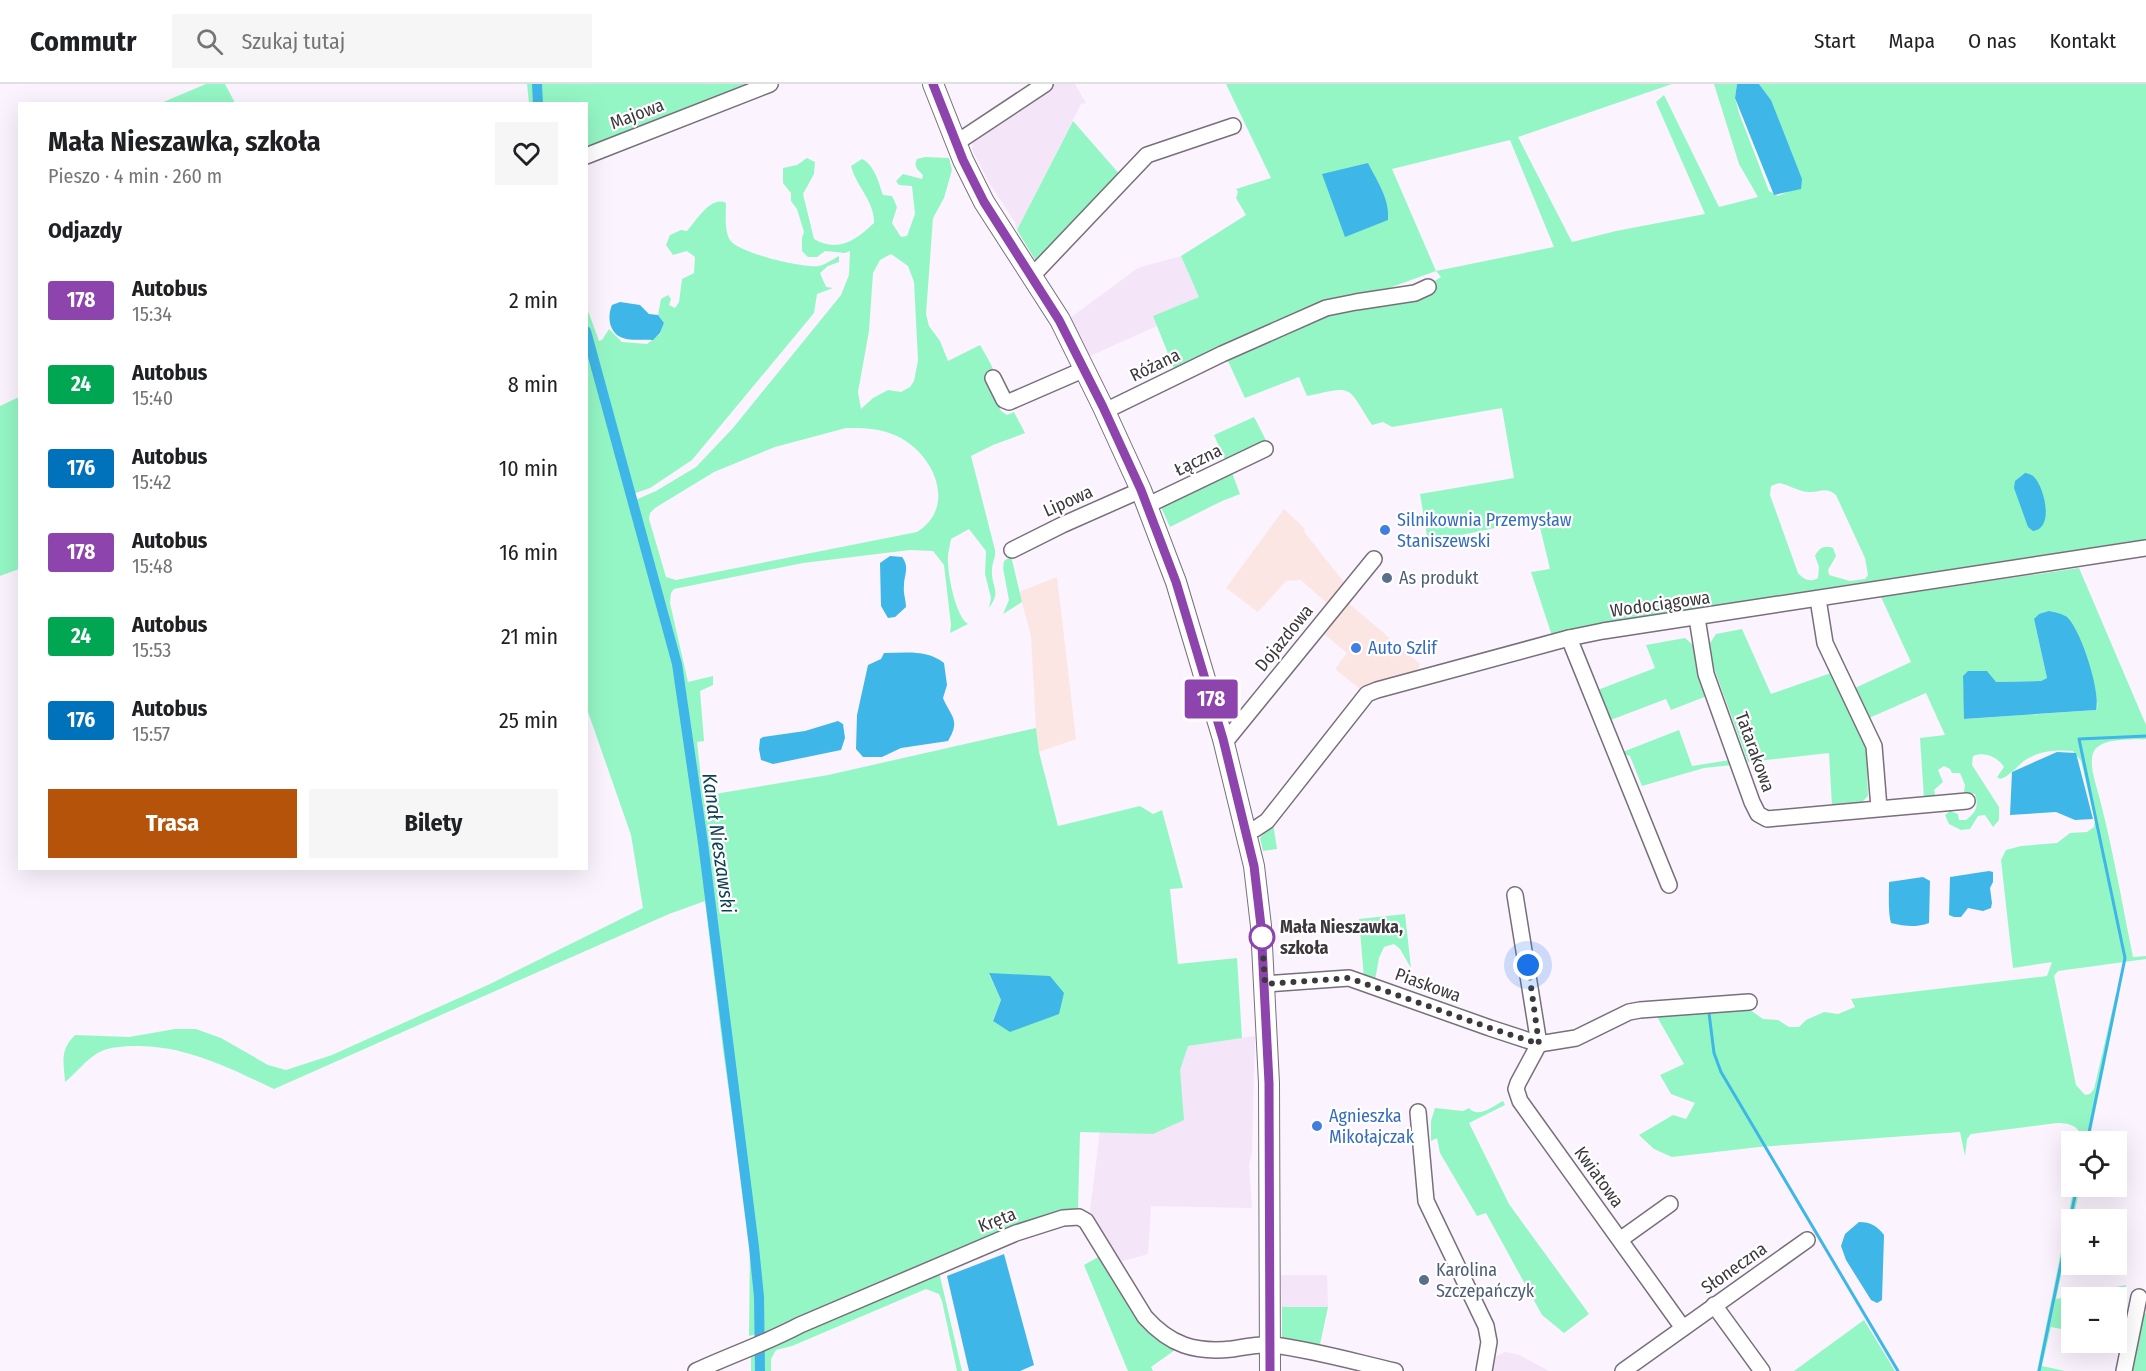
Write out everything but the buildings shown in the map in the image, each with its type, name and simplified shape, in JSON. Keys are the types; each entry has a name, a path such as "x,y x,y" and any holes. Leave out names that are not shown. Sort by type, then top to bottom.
{"main road":[{"path":"935,86 956,143 984,202 1059,320 1105,411 1145,498 1178,587 1223,739 1247,832 1258,886 1269,1083 1270,1371"}],"street":[{"name":"Majowa","path":"588,155 770,84"},
{"path":"956,143 1045,84"},
{"path":"1032,276 1147,155 1233,126"},
{"name":"Różana","path":"1105,411 1222,354 1326,308 1414,293 1428,287"},
{"path":"993,378 1004,400 1008,402 1084,369"},
{"name":"Łączna","path":"1145,498 1265,449"},
{"name":"Lipowa","path":"1012,550 1062,525 1145,498"},
{"name":"Wodociągowa","path":"1247,832 1267,821 1367,694 1377,690 1569,638 2146,548"},
{"name":"Dojazdowa","path":"1223,739 1229,737 1374,559"},
{"path":"1818,599 1825,643 1874,746 1879,808"},
{"name":"Tatarakowa","path":"1698,618 1706,674 1758,814 1767,819 1967,801"},
{"path":"1569,638 1669,885"},
{"path":"1515,895 1539,1044"},
{"name":"Piaskowa","path":"1265,984 1349,978 1539,1044 1576,1038 1629,1012 1749,1002"},
{"name":"Kwiatowa","path":"1539,1044 1518,1083 1516,1089 1518,1097 1683,1328"},
{"path":"1418,1112 1426,1201 1486,1326 1489,1342 1484,1371"},
{"path":"1621,1239 1670,1204"},
{"name":"Kręta","path":"696,1371 997,1240 1073,1217 1086,1221 1145,1317 1169,1340 1211,1350 1270,1345 1357,1367 1395,1371"},
{"name":"Słoneczna","path":"1630,1369 1714,1305 1807,1240"},
{"path":"2124,1371 2139,1297"},
{"path":"1714,1305 1762,1371"}],"shaded area":[{"path":"1054,84 1075,84 1086,103 1081,104 1017,230 1015,222 988,181 972,149 973,140"},
{"path":"1181,256 1199,297 1154,316 1157,326 1090,356 1070,318 1138,268"},
{"path":"1284,509 1304,528 1305,533 1347,586 1330,600 1329,605 1301,580 1286,581 1258,612 1226,588"},
{"path":"1057,577 1076,739 1039,752 1031,636 1019,592"},
{"path":"1346,601 1420,664 1415,674 1364,692 1335,669 1347,653 1323,633"},
{"path":"1255,1036 1252,1153 1249,1165 1252,1208 1151,1206 1148,1254 1116,1263 1090,1211 1100,1131 1153,1134 1188,1046"},
{"path":"1281,1275 1327,1275 1328,1307 1282,1307"},
{"path":"1505,1352 1519,1355 1549,1371 1488,1371 1491,1359"}],"green space":[{"path":"206,84 225,84 234,102 163,102"},
{"path":"527,84 757,84 588,151 588,102 529,102"},
{"path":"1226,84 1672,84 1518,137 1572,242 1705,214 1656,102 1664,95 1719,207 1758,197 1739,164 1714,84 1737,84 1735,98 1739,113 1769,191 1778,196 1799,187 1771,100 1759,84 2146,84 2146,542 2142,544 2134,541 1553,639 1531,572 1550,569 1538,519 1428,542 1420,494 1514,478 1502,408 1392,427 1383,422 1372,425 1347,391 1307,396 1299,377 1245,398 1227,359 1333,314 1430,284 1441,277 1436,271 1389,288 1340,297 1304,310 1175,371 1153,316 1199,297 1181,256 1246,215 1236,198 1238,192 1236,189 1271,178","holes":["1510,140 1554,247 1436,271 1392,169","1779,483 1804,491 1826,490 1836,495 1865,558 1868,575 1865,579 1850,581 1829,575 1828,570 1836,556 1833,548 1827,547 1820,549 1815,556 1819,567 1818,578 1807,580 1798,573 1770,495 1771,486"]},
{"path":"1073,121 1122,177 1037,263 1017,230"},
{"path":"925,157 949,158 952,170 944,198 933,218 926,314 929,326 940,341 948,361 980,345 998,381 997,403 1001,411 1007,415 1014,412 1025,433 971,456 995,550 992,576 995,597 989,608 991,598 985,574 986,551 969,529 951,539 948,553 948,568 956,605 968,624 950,633 944,565 933,551 910,550 803,563 674,589 670,603 688,682 713,676 713,685 700,691 704,741 697,742 703,796 828,775 1036,728 1039,752 1058,826 1140,806 1153,814 1162,810 1183,888 1170,889 1178,964 1237,958 1242,1038 1188,1046 1180,1070 1184,1120 1153,1134 1080,1132 1078,1209 1007,1228 766,1332 749,1336 750,1240 705,901 669,914 274,1089 205,1058 150,1046 104,1050 92,1057 65,1082 65,1052 75,1035 129,1037 175,1029 196,1029 221,1038 268,1065 286,1070 332,1055 490,984 643,908 631,835 588,712 588,358 593,356 588,340 588,311 599,341 609,329 622,342 647,344 660,334 664,323 658,315 661,299 668,295 671,299 669,305 675,308 679,302 682,279 694,273 695,257 687,251 673,255 666,245 670,235 681,230 687,231 704,210 720,201 726,203 727,232 730,240 745,250 771,259 810,266 821,265 839,256 839,262 828,266 820,273 826,287 833,288 817,294 814,313 692,460 650,488 630,495 633,501 656,491 696,467 733,428 841,295 849,275 850,251 845,253 825,251 817,257 808,257 802,251 804,232 797,209 791,201 791,193 783,183 783,168 797,165 807,158 815,162 814,174 803,194 814,239 831,245 839,245 860,235 874,223 872,208 851,166 862,159 873,169 883,195 892,196 897,207 892,223 901,237 907,236 915,214 912,186 899,185 896,181 903,174 922,179 923,175 918,170 917,159","holes":["891,254 908,266 914,282 918,360 914,381 910,387 901,392 888,390 873,398 861,409 858,392 869,331 873,273 880,260","846,428 875,429 892,434 906,441 928,464 935,478 938,493 937,507 930,521 917,532 676,580 666,577 649,519 650,513 655,508 714,472 775,447","989,974 1059,1014 993,1020 1001,1000"]},
{"path":"18,397 18,569 0,576 0,406"},
{"path":"1254,417 1268,444 1227,464 1214,435"},
{"path":"1231,470 1240,494 1170,527 1159,503"},
{"path":"1011,556 1022,602 1003,614 1009,600 1003,568 1004,561"},
{"path":"2079,568 2146,725 2146,739 2104,743 2094,751 2092,761 2133,957 2146,956 2146,959 2058,971 2054,976 2076,1085 2085,1095 2090,1094 2094,1089 2116,994 2119,995 2091,1131 2079,1131 2067,1124 2057,1123 1971,1134 1967,1139 1965,1156 1960,1132 1759,1147 1672,1157 1654,1149 1639,1135 1673,1115 1686,1119 1695,1103 1671,1094 1660,1075 1684,1064 1656,1015 1746,1007 1763,1019 1778,1020 1789,1027 1799,1027 1806,1020 1824,1012 1838,1014 1855,1007 1851,999 2047,976 2052,962 2013,968 2001,860 2006,850 2021,846 2057,843 2070,833 2087,832 2094,827 2095,820 2081,761 2073,751 2044,752 2027,759 2000,779 1997,777 2004,767 1998,760 1986,755 1973,756 1972,765 1999,807 1999,820 1993,827 1985,815 1978,816 1970,829 1961,830 1949,824 1945,815 1950,811 1958,814 1959,820 1966,820 1976,809 1977,802 1975,794 1964,792 1965,785 1960,773 1952,773 1944,766 1938,770 1943,782 1934,790 1936,798 1924,799 1920,738 1945,735 1926,693 1869,718 1855,688 1911,662 1881,597","holes":["2034,619 2098,704 2096,710 1965,719 1963,676 1996,682 2041,681 2047,678"]},
{"path":"1742,629 1771,694 1831,673 1866,748 1868,796 1861,803 1832,806 1829,753 1748,762 1711,660 1710,643 1716,634"},
{"path":"1685,638 1693,645 1696,664 1707,696 1671,710 1666,699 1608,721 1595,691 1655,668 1646,645"},
{"path":"1679,730 1692,766 1730,760 1732,765 1704,768 1642,786 1630,756 1620,753"},
{"path":"1273,823 1277,849 1263,851 1260,838"},
{"path":"1405,914 1411,968 1400,949 1394,944 1384,947 1379,958 1375,980 1364,978 1359,919"},
{"path":"1503,1101 1505,1105 1469,1123 1509,1204 1589,1314 1564,1333 1542,1315 1486,1213 1477,1216 1440,1153 1437,1138 1431,1141 1431,1121 1435,1108 1463,1111 1469,1108 1481,1112"},
{"path":"2072,1197 2078,1197 2075,1209 2070,1209"},
{"path":"2061,1252 2061,1275 2056,1299 2061,1298 2061,1329 2051,1327 2042,1366 2065,1371 2037,1371"},
{"path":"1100,1256 1154,1338 1175,1350 1151,1367 1153,1371 1128,1371 1084,1265"},
{"path":"939,1272 962,1371 957,1371 939,1294 926,1289 792,1346 776,1350 771,1359 771,1371 751,1371 751,1357 788,1335"},
{"path":"1282,1307 1328,1307 1319,1349 1282,1341"},
{"path":"2146,1313 2146,1371 2132,1371 2143,1315"},
{"path":"1864,1320 1895,1371 1794,1371"}],"water":[{"path":"1737,84 1759,84 1771,100 1802,179 1801,189 1774,195 1735,98"},
{"path":"1368,163 1385,197 1388,220 1345,237 1322,174"},
{"path":"620,302 640,305 649,314 658,315 664,323 660,333 653,340 618,336 610,324 610,315 612,305"},
{"path":"2025,473 2033,476 2038,482 2046,507 2044,523 2033,531 2028,527 2014,488 2015,481"},
{"path":"890,556 902,557 906,564 904,589 906,607 895,617 888,618 881,606 880,563"},
{"path":"2049,611 2067,617 2078,634 2093,676 2096,710 1964,719 1963,676 1968,671 1987,671 1996,682 2041,681 2047,678 2034,619 2039,614"},
{"path":"884,653 923,654 944,663 947,685 943,698 954,723 948,741 901,748 882,757 863,757 856,749 857,715 868,665 881,659"},
{"path":"838,721 843,724 845,738 841,750 773,764 761,760 759,749 760,739 763,737 805,731"},
{"path":"2057,752 2076,753 2093,819 2075,820 2056,812 2010,815 2012,772"},
{"path":"1993,872 1993,882 1990,888 1991,908 1983,911 1968,908 1961,917 1949,915 1950,877"},
{"path":"1923,877 1930,881 1929,923 1910,926 1891,923 1889,882"},
{"path":"989,973 1050,976 1064,993 1059,1014 1010,1032 993,1021 1001,1000"},
{"path":"1859,1222 1873,1225 1884,1235 1882,1300 1877,1303 1871,1300 1846,1260 1841,1246 1845,1234"},
{"path":"1004,1254 1034,1365 1020,1371 969,1371 947,1276"}],"waterway":[{"name":"Kanał Nieszawski","path":"537,84 538,102"},
{"name":"Kanał Nieszawski","path":"588,338 677,664 703,843 754,1247 759,1297 760,1371"},
{"path":"2089,1131 2125,958 2079,739 2146,736"},
{"path":"1709,1013 1714,1053 1721,1072 1898,1371"},
{"path":"2039,1371 2075,1197"}],"bus line":[{"name":"178","path":"933,84 963,160 984,202 1059,320 1117,436 1141,490 1176,582 1223,739 1254,866 1261,926 1269,1083 1270,1371"}],"place":[{"name":"Silnikownia Przemysław Staniszewski","path":"1385,530"},
{"name":"As produkt","path":"1387,578"},
{"name":"Auto Szlif","path":"1356,648"},
{"name":"Mała Nieszawka, szkoła","path":"1262,937"},
{"name":"Agnieszka Mikołajczak","path":"1317,1126"},
{"name":"Karolina Szczepańczyk","path":"1424,1280"}],"route":[{"path":"1262,937 1265,984 1349,978 1539,1044 1528,965"}]}
